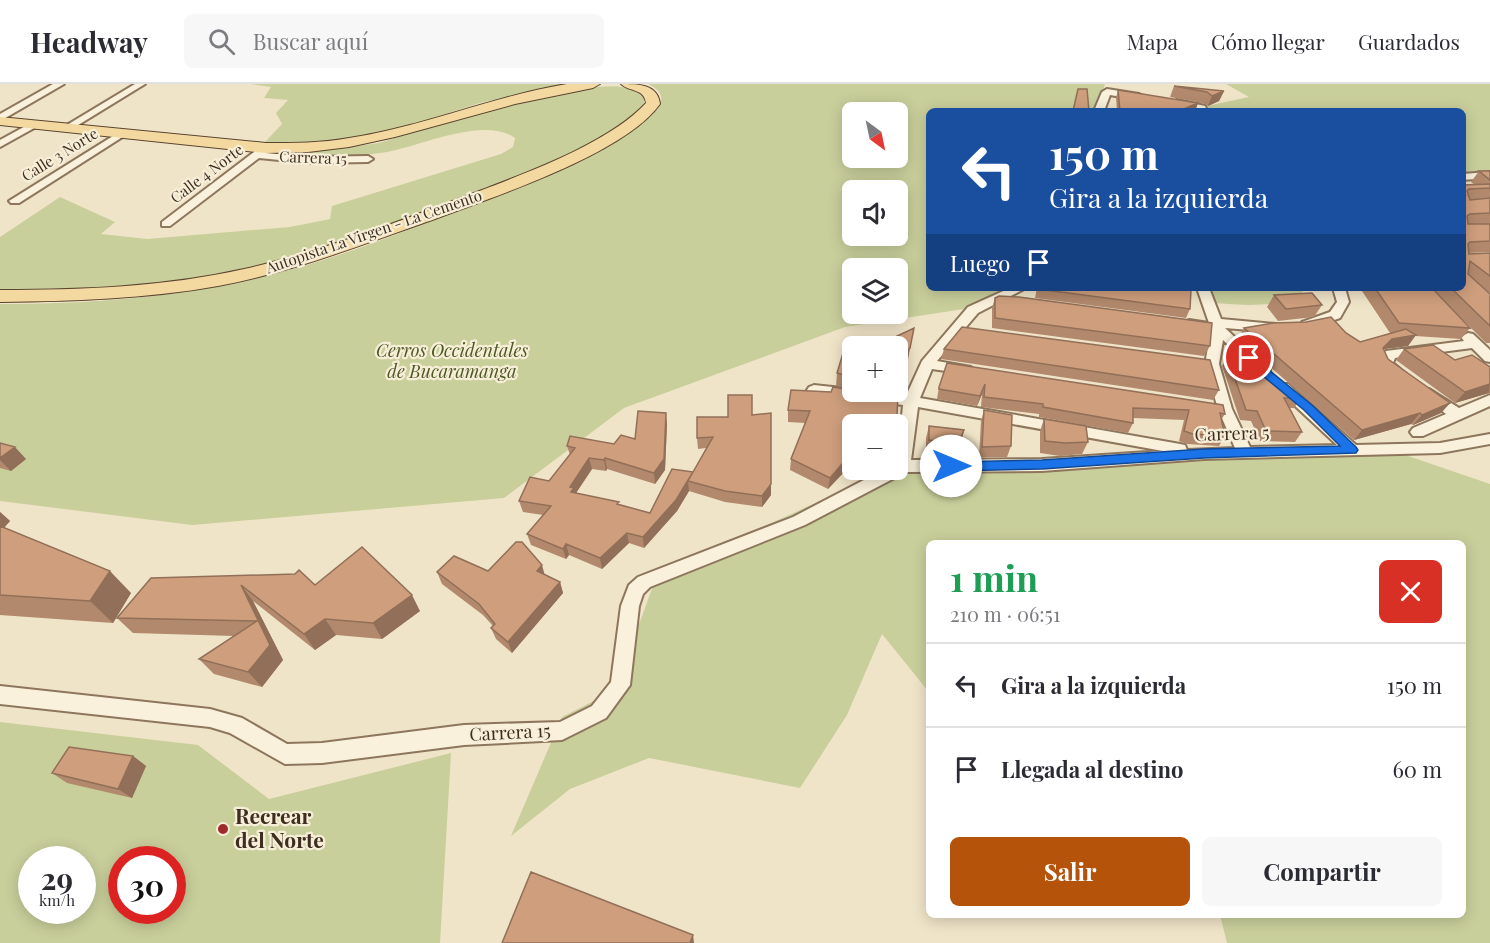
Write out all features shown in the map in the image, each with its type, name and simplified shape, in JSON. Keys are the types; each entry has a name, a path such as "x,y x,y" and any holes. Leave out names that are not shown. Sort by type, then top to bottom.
{"main road":[{"path":"0,119 33,125 262,152 362,142 491,104 593,84"},
{"name":"Autopista La Virgen - La Cemento","path":"0,296 94,294 180,286 261,271 336,248 534,175 602,142 635,121 653,104 654,98 650,93 628,84"}],"street":[{"path":"0,119 60,84"},
{"name":"Calle 3 Norte","path":"67,128 141,84"},
{"path":"1100,108 1107,92 1149,99"},
{"path":"1170,102 1197,108"},
{"path":"0,144 33,125"},
{"name":"Calle 3 Norte","path":"15,201 121,134"},
{"name":"Carrera 15","path":"262,152 310,160 368,159"},
{"name":"Calle 4 Norte","path":"166,224 262,152"},
{"path":"1466,177 1490,175"},
{"path":"1171,322 1274,328 1313,324 1335,315 1343,302 1341,291"},
{"path":"1201,292 1217,326 1234,346 1308,408 1352,450"},
{"path":"908,420 910,401 927,364 961,331 973,310 997,299 1020,295"},
{"path":"1217,326 1206,363 1219,408 1245,454"},
{"path":"1459,328 1490,358"},
{"path":"1458,415 1387,365 1385,359 1391,354 1474,344"},
{"path":"927,364 984,372"},
{"path":"814,390 910,401 1204,454"},
{"path":"1440,448 1418,432 1490,399"},
{"name":"Carrera 5","path":"908,466 1042,465 1204,454 1440,448 1490,439"},
{"name":"Carrera 15","path":"0,696 210,718 235,725 285,754 322,753 464,735 562,731 599,712 620,685 630,606 635,590 644,582 799,521 877,480"}],"green space":[{"path":"250,84 570,84 480,103 389,132 342,141 300,144 265,142 282,124 276,113 288,100 264,98 271,87"},
{"name":"Cerros Occidentales de Bucaramanga","path":"648,84 1105,84 1097,108 926,108 926,291 1007,291 971,308 908,318 908,258 842,258 842,324 865,324 845,327 624,408 504,498 192,525 0,501 0,304 114,300 151,296 225,285 300,267 389,237 557,169 616,141 645,121 659,106 661,98 658,91"},
{"path":"1226,84 1490,84 1490,175 1466,177 1466,108 1204,108 1249,97"},
{"path":"615,86 633,90 644,98 644,104 610,131 567,155 394,224 308,255 249,271 188,282 125,288 0,289 0,237 60,197 115,222 101,234 147,239 290,227 330,219 332,206 501,154 513,147 515,138 502,132 470,131 377,154 346,156 304,153 379,143 491,108 596,87"},
{"path":"1208,291 1303,291 1287,300 1275,303 1251,305 1214,303"},
{"path":"1379,446 1490,484 1490,943 1227,943 1221,918 1466,918 1466,540 926,540 926,689 882,634 847,715 800,788 649,758 570,789 511,836 562,717 615,690 657,575 866,480 908,480 908,464 994,473 1100,463"},
{"name":"Recrear del Norte","path":"0,722 198,745 269,799 451,753 440,943 0,943"}],"building":[{"path":"1174,86 1224,91 1212,96 1207,92"},
{"path":"1078,89 1087,89 1089,108 1074,108"},
{"path":"1118,90 1198,103 1186,108 1120,108"},
{"path":"1479,171 1490,171 1490,180"},
{"path":"1490,184 1490,188 1467,191 1470,200 1490,198 1490,213 1467,216 1468,224 1490,224 1490,241 1468,244 1469,254 1490,253 1490,276 1470,261 1468,274 1490,294 1490,326 1454,291 1466,291 1466,185"},
{"path":"1053,291 1191,291 1190,309"},
{"path":"1377,291 1435,291 1470,328 1399,323"},
{"path":"1312,293 1322,305 1286,309 1274,295"},
{"path":"999,296 1212,323 1210,346 995,318 995,298"},
{"path":"1331,317 1346,333 1360,342 1406,329 1416,335 1392,339 1383,348 1388,359 1450,403 1422,415 1420,413 1362,430 1244,328 1273,323 1306,322"},
{"path":"962,327 1210,360 1219,390 944,349"},
{"path":"914,328 908,350 908,336 897,336"},
{"path":"1433,345 1455,360 1472,355 1490,367 1490,384 1465,392 1404,349"},
{"path":"1227,356 1253,356 1301,398 1284,398 1302,432 1266,431 1257,411 1246,410"},
{"path":"842,357 842,374 837,373"},
{"path":"947,363 1223,405 1225,414 1220,413 1225,436 1193,434 1184,431 1189,410 1133,408 1133,423 1043,407 1043,404 984,397 985,384 980,396 939,389"},
{"path":"833,387 842,388 842,402 898,402 897,414 842,414 842,464 830,478 791,459 810,411 788,410 791,390 831,392"},
{"path":"728,395 752,395 752,415 771,413 771,484 762,496 725,491 688,481 713,437 697,438 697,417 728,417"},
{"path":"984,410 1012,415 1011,446 982,447"},
{"path":"638,411 666,413 664,459 654,473 605,458 604,460 589,458 570,487 574,488 571,492 619,502 617,504 650,513 672,469 693,472 676,500 643,537 627,533 600,558 566,544 563,549 527,534 551,506 519,501 530,477 549,481 575,448 567,446 570,436 614,444 621,435 635,439"},
{"path":"1044,419 1086,426 1088,442 1045,441"},
{"path":"929,426 964,430 958,444 929,440"},
{"path":"0,443 15,447 0,458"},
{"path":"0,526 110,571 90,601 0,595"},
{"path":"516,542 522,542 542,565 537,571 560,582 508,642 491,628 495,624 479,604 437,572 454,556 488,571"},
{"path":"362,547 412,595 373,623 325,619 304,634 241,585 270,645 248,672 199,659 257,621 117,618 151,578 295,574 299,570 315,585"},
{"path":"69,747 133,756 118,789 52,773"},
{"path":"531,872 693,935 690,943 502,943"}],"place":[{"name":"Recrear del Norte","path":"223,829"}],"route":[{"path":"951,466 1042,465 1204,454 1352,450 1308,408 1249,358"}]}
